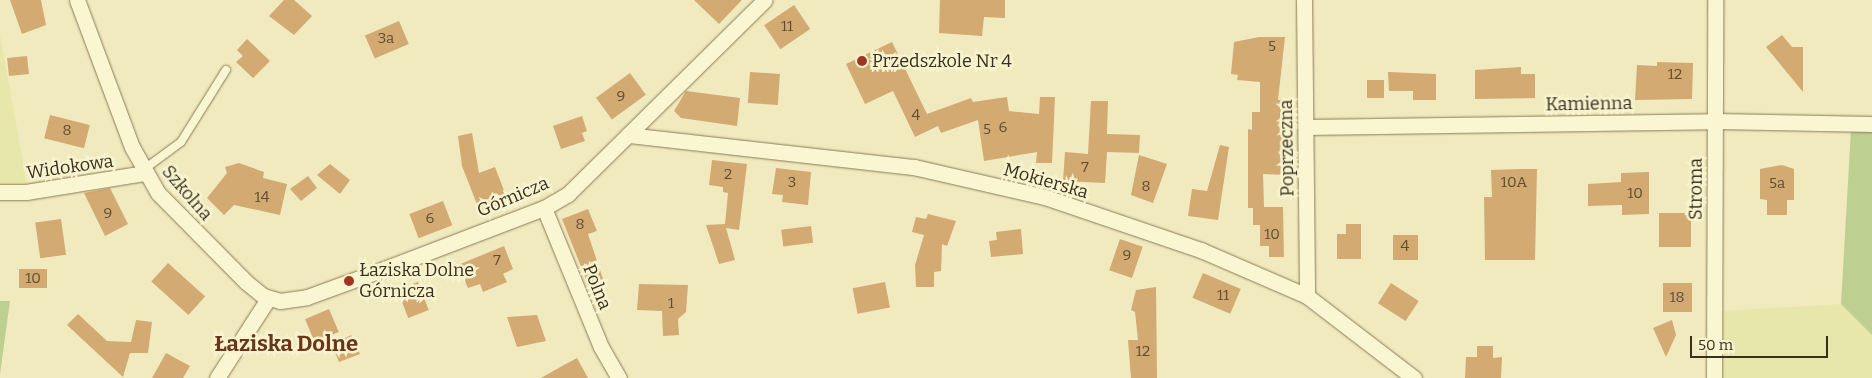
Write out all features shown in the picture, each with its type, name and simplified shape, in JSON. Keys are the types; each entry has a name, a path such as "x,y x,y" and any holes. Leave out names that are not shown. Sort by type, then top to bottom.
{"street":[{"name":"Szkolna","path":"77,0 144,171 171,209 268,299"},
{"name":"Górnicza","path":"268,299 306,297 544,208 589,176 628,134 765,0"},
{"name":"Poprzeczna","path":"1304,0 1307,296"},
{"name":"Stroma","path":"1714,378 1715,0"},
{"name":"Kamienna","path":"1306,127 1715,121 1872,124"},
{"name":"Mokierska","path":"628,134 914,167 1044,197 1201,250 1307,296 1414,378"},
{"name":"Widokowa","path":"0,192 26,192 144,171"},
{"name":"Polna","path":"544,208 601,347 619,378"},
{"path":"217,378 268,299"}],"lane":[{"path":"144,171 181,142 226,70"}],"green space":[{"path":"0,35 24,168 27,189 0,189"},
{"path":"1851,130 1872,132 1872,335 1841,304"},
{"path":"0,301 10,301 0,374"},
{"path":"1841,304 1872,335 1872,378 1722,378 1723,311"}],"building":[{"path":"10,0 41,0 46,25 22,34"},
{"path":"284,0 294,0 312,16 294,35 269,16"},
{"path":"694,0 742,0 719,24"},
{"path":"940,0 1005,0 1005,18 984,17 982,36 939,33"},
{"path":"794,5 810,29 780,49 764,25"},
{"path":"399,21 409,44 375,58 365,35"},
{"path":"1782,35 1792,47 1803,47 1803,92 1766,47"},
{"path":"1259,37 1285,37 1278,100 1285,100 1285,175 1263,174 1264,207 1283,207 1284,257 1269,257 1269,246 1260,246 1260,225 1253,225 1253,208 1248,208 1248,129 1252,130 1252,112 1260,112 1260,82 1237,80 1238,75 1231,74 1234,42"},
{"path":"247,39 270,61 253,78 236,62 243,56 237,50"},
{"path":"892,42 927,114 971,98 973,102 1007,97 1009,111 1039,114 1040,97 1055,97 1052,163 1036,163 1037,152 984,161 978,120 941,133 938,126 915,137 893,91 865,104 846,64"},
{"path":"27,56 29,74 9,76 7,58"},
{"path":"1657,62 1693,63 1692,99 1635,100 1637,65 1657,66"},
{"path":"1521,67 1521,74 1535,74 1535,98 1475,99 1475,70"},
{"path":"750,72 780,74 778,105 748,103"},
{"path":"1388,72 1436,74 1436,100 1413,100 1413,91 1389,91"},
{"path":"630,73 646,95 612,120 596,98"},
{"path":"1367,80 1384,80 1384,98 1367,98"},
{"path":"686,91 740,98 737,126 681,118 674,111"},
{"path":"1091,101 1108,101 1107,134 1140,135 1139,153 1107,152 1105,183 1063,181 1065,152 1088,154"},
{"path":"50,115 90,125 84,148 44,138"},
{"path":"582,116 587,131 582,133 585,141 561,149 553,126"},
{"path":"472,133 479,173 495,167 508,201 480,212 462,166 458,136"},
{"path":"1220,145 1229,147 1218,220 1188,216 1192,189 1207,191"},
{"path":"1139,155 1167,164 1153,203 1131,195"},
{"path":"712,160 747,164 739,230 726,228 735,260 719,264 706,225 725,224 728,193 723,192 723,187 709,185"},
{"path":"239,163 264,172 263,178 287,184 280,215 234,205 224,215 207,198 227,173 225,167"},
{"path":"330,164 350,180 340,194 317,175"},
{"path":"1782,165 1794,169 1794,200 1787,200 1787,215 1767,215 1767,200 1760,199 1760,169"},
{"path":"776,168 811,172 808,205 782,202 783,195 772,194"},
{"path":"1537,169 1535,260 1485,260 1484,197 1492,197 1491,170"},
{"path":"1649,172 1649,214 1622,215 1622,205 1588,206 1588,184 1621,182 1621,173"},
{"path":"308,176 317,188 301,201 290,189"},
{"path":"110,188 128,224 105,236 84,193"},
{"path":"443,201 452,225 419,238 409,214"},
{"path":"588,209 597,231 588,234 603,279 588,284 562,219"},
{"path":"1659,213 1691,213 1691,247 1659,247"},
{"path":"928,214 956,221 947,246 942,244 941,271 934,272 934,287 916,287 915,265 924,235 912,232 916,217 926,219"},
{"path":"61,219 66,255 40,258 35,223"},
{"path":"1346,224 1361,224 1361,259 1337,259 1337,234 1346,234"},
{"path":"811,226 813,243 783,247 781,230"},
{"path":"1021,229 1023,254 991,257 989,241 997,240 996,232"},
{"path":"1393,235 1418,235 1418,260 1393,260"},
{"path":"1120,239 1143,247 1132,278 1109,270"},
{"path":"504,246 513,269 503,274 507,282 483,292 480,284 468,288 458,265"},
{"path":"168,263 205,296 188,315 151,282"},
{"path":"19,269 47,269 47,288 19,288"},
{"path":"1203,273 1241,289 1230,314 1192,298"},
{"path":"418,282 429,310 408,318 397,290"},
{"path":"885,282 890,308 858,314 853,288"},
{"path":"1391,283 1419,301 1406,321 1378,303"},
{"path":"1663,283 1692,283 1692,312 1663,312"},
{"path":"639,284 688,285 686,312 678,319 679,335 663,336 662,311 637,310"},
{"path":"1156,287 1157,378 1131,378 1128,340 1138,340 1135,312 1131,310 1136,290"},
{"path":"329,309 339,332 315,342 305,319"},
{"path":"78,314 107,341 131,342 136,320 152,322 148,353 130,353 123,377 67,325"},
{"path":"537,315 546,341 517,347 507,317"},
{"path":"1672,320 1676,335 1666,357 1653,328"},
{"path":"351,335 360,354 339,362 332,345"},
{"path":"1477,346 1493,346 1493,358 1502,357 1501,378 1465,378 1466,357 1477,357"},
{"path":"166,353 190,366 183,378 152,378"},
{"path":"577,358 588,378 541,378 564,365"}],"place":[{"name":"Przedszkole Nr 4","path":"862,61"},
{"name":"Łaziska Dolne Górnicza","path":"349,281"}],"district":[{"name":"Łaziska Dolne","path":"286,344"}]}
